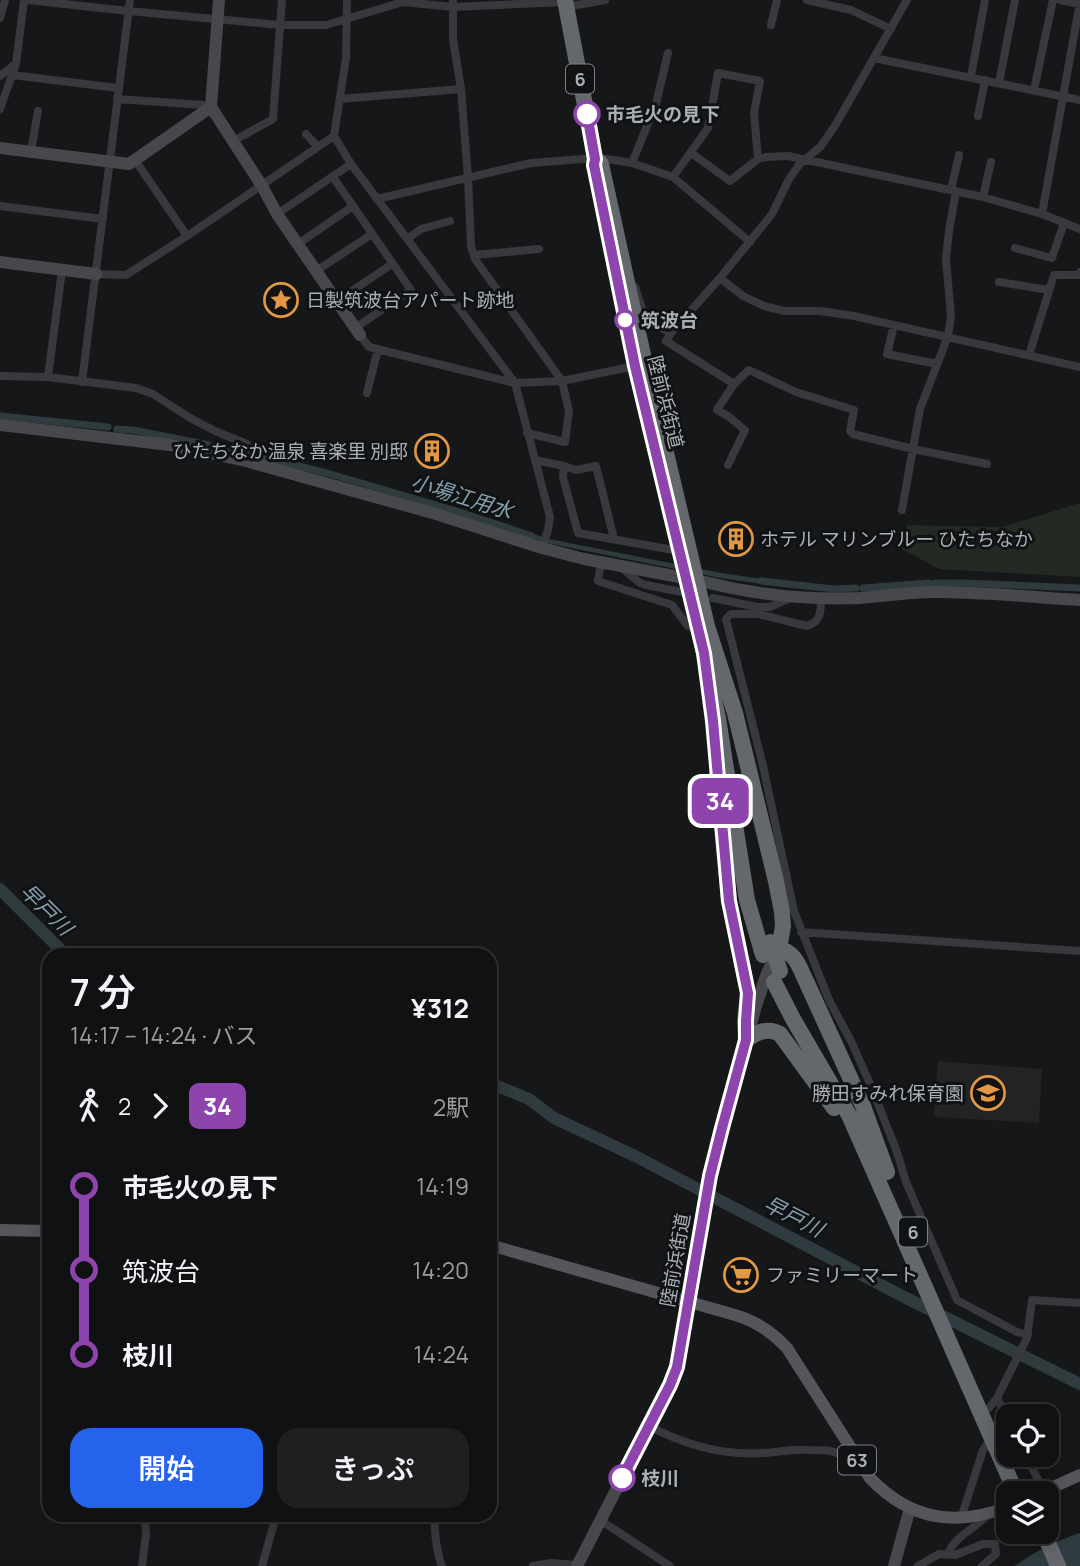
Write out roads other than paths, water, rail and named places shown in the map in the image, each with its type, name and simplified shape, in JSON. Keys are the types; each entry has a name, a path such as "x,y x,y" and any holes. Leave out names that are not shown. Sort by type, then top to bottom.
{"highway":[{"name":"陸前浜街道","path":"565,3 595,159 595,173 704,640"},
{"name":"陸前浜街道","path":"595,159 601,164 680,551 704,640"},
{"path":"704,640 735,713 788,912 776,950 802,970 863,1106 880,1170"},
{"path":"704,640 729,901 748,993 746,1040"},
{"name":"6","path":"704,640 733,744 758,897 776,950 777,976 857,1108 880,1170 958,1347 1011,1481"},
{"path":"746,1040 754,1034 768,1030 780,1034 880,1170"},
{"name":"6","path":"958,1347 996,1412"},
{"path":"1039,1544 1048,1566"},
{"path":"1049,1544 1058,1566"}],"main road":[{"path":"0,1230 42,1231"},
{"name":"63","path":"497,1247 744,1317 763,1327 779,1340 796,1362 856,1457 880,1489 910,1508 943,1518 961,1518 996,1511"},
{"path":"1059,1484 1080,1475"}],"street":[{"path":"0,18 5,0"},
{"path":"0,109 16,64 26,0 280,25 326,25 403,2 565,3 605,0"},
{"path":"82,382 130,0"},
{"path":"211,107 219,0"},
{"path":"233,141 273,119 282,0"},
{"path":"347,0 346,58 334,136 351,164 515,383 550,517 542,548"},
{"path":"771,24 777,0"},
{"path":"807,0 851,10 891,29"},
{"path":"734,384 666,341 772,214 789,179 804,159 821,146 907,0"},
{"path":"971,76 985,0"},
{"path":"999,83 1015,0"},
{"path":"1034,90 1053,0"},
{"path":"1042,214 1080,3 1060,0"},
{"path":"453,3 453,39 461,89 471,246 487,276 562,381 569,411 565,442 527,433"},
{"path":"632,163 656,104 668,54"},
{"path":"874,58 1080,100"},
{"path":"0,76 16,64"},
{"path":"673,177 708,128 718,73 760,81 754,114 758,159"},
{"path":"12,75 118,88"},
{"path":"978,116 985,79"},
{"path":"340,99 461,89"},
{"path":"117,99 204,104 211,107 277,214 369,347 515,383 562,381 640,365"},
{"path":"0,148 129,164 211,107"},
{"path":"32,151 38,111"},
{"path":"306,134 317,146"},
{"path":"0,262 126,275 334,136"},
{"path":"691,153 730,181 758,159 788,156 983,197 1042,214 1080,229"},
{"path":"902,510 920,409 948,336 951,317 946,259 959,155"},
{"path":"377,199 531,163 595,159 632,163 673,177 750,242"},
{"path":"135,160 187,236"},
{"path":"983,197 991,162"},
{"path":"277,214 351,164"},
{"path":"333,177 411,290 357,331"},
{"path":"0,206 103,219"},
{"path":"298,244 353,206"},
{"path":"407,239 422,229 450,221"},
{"path":"1015,248 1052,258 1064,223"},
{"path":"316,271 372,234"},
{"path":"474,255 539,249"},
{"path":"337,301 393,264"},
{"path":"48,377 62,270"},
{"path":"1029,355 1054,275 1079,275 1080,272"},
{"path":"720,278 743,296 764,306 784,311 820,311 948,336 976,345 1080,367"},
{"path":"999,282 1049,290"},
{"path":"627,286 635,285 646,321 671,333"},
{"path":"894,325 887,354 937,365"},
{"path":"367,393 378,349"},
{"path":"728,465 745,430 717,410 734,384 749,370 796,392 854,410 850,430 853,434 987,464"},
{"path":"0,376 48,377 136,388 153,394 190,418 247,444 246,461"},
{"path":"0,425 170,445 246,461 436,514 542,548 621,566 678,584"},
{"path":"535,460 576,470 596,466 614,539"},
{"path":"565,466 564,477 578,533 680,551"},
{"path":"601,563 598,581 672,605 688,626 704,640"},
{"path":"705,582 750,593 792,597 859,598 942,592 1080,600"},
{"path":"713,598 770,607 792,597"},
{"path":"821,598 819,619 807,626 758,614 732,614 726,619 763,766 788,912 801,932 829,1000 871,1086 906,1182 957,1300 1028,1337"},
{"path":"801,932 1080,951"},
{"path":"776,950 808,948"},
{"name":"陸前浜街道","path":"577,1565 677,1367 710,1176 746,1040 776,950"},
{"path":"996,1406 993,1403 1028,1337 1032,1300 1080,1303"},
{"path":"649,1426 683,1443 712,1450 763,1453 806,1450 832,1452 846,1458 856,1457"},
{"path":"961,1518 983,1450 993,1440"},
{"path":"894,1566 910,1508"},
{"path":"948,1554 951,1546 988,1514"},
{"path":"600,1520 670,1566"},
{"path":"142,1566 145,1522"},
{"path":"262,1566 274,1522"},
{"path":"434,1522 442,1566"},
{"path":"919,1566 939,1554 955,1555 983,1544 995,1544 996,1554 982,1566"},
{"path":"533,1566 551,1563 577,1565"}],"waterway":[{"name":"小場江用水","path":"0,416 108,427"},
{"name":"小場江用水","path":"117,429 245,452"},
{"name":"小場江用水","path":"250,454 327,473 532,536"},
{"name":"小場江用水","path":"761,581 834,589 856,588"},
{"name":"小場江用水","path":"863,588 929,583"},
{"name":"小場江用水","path":"935,583 1080,588"},
{"name":"早戸川","path":"0,889 59,948"},
{"name":"早戸川","path":"497,1086 529,1099 554,1118 635,1156 908,1299 1080,1384"}],"tunnel":[{"path":"677,591 700,595"}],"place":[{"name":"市毛火の見下","path":"587,114"},
{"name":"日製筑波台アパート跡地","path":"281,300"},
{"name":"筑波台","path":"625,320"},
{"name":"ひたちなか温泉 喜楽里 別邸","path":"432,451"},
{"name":"ホテル マリンブルー ひたちなか","path":"736,539"},
{"name":"勝田すみれ保育園","path":"988,1093"},
{"name":"ファミリーマート","path":"741,1275"},
{"name":"枝川","path":"622,1478"}]}
